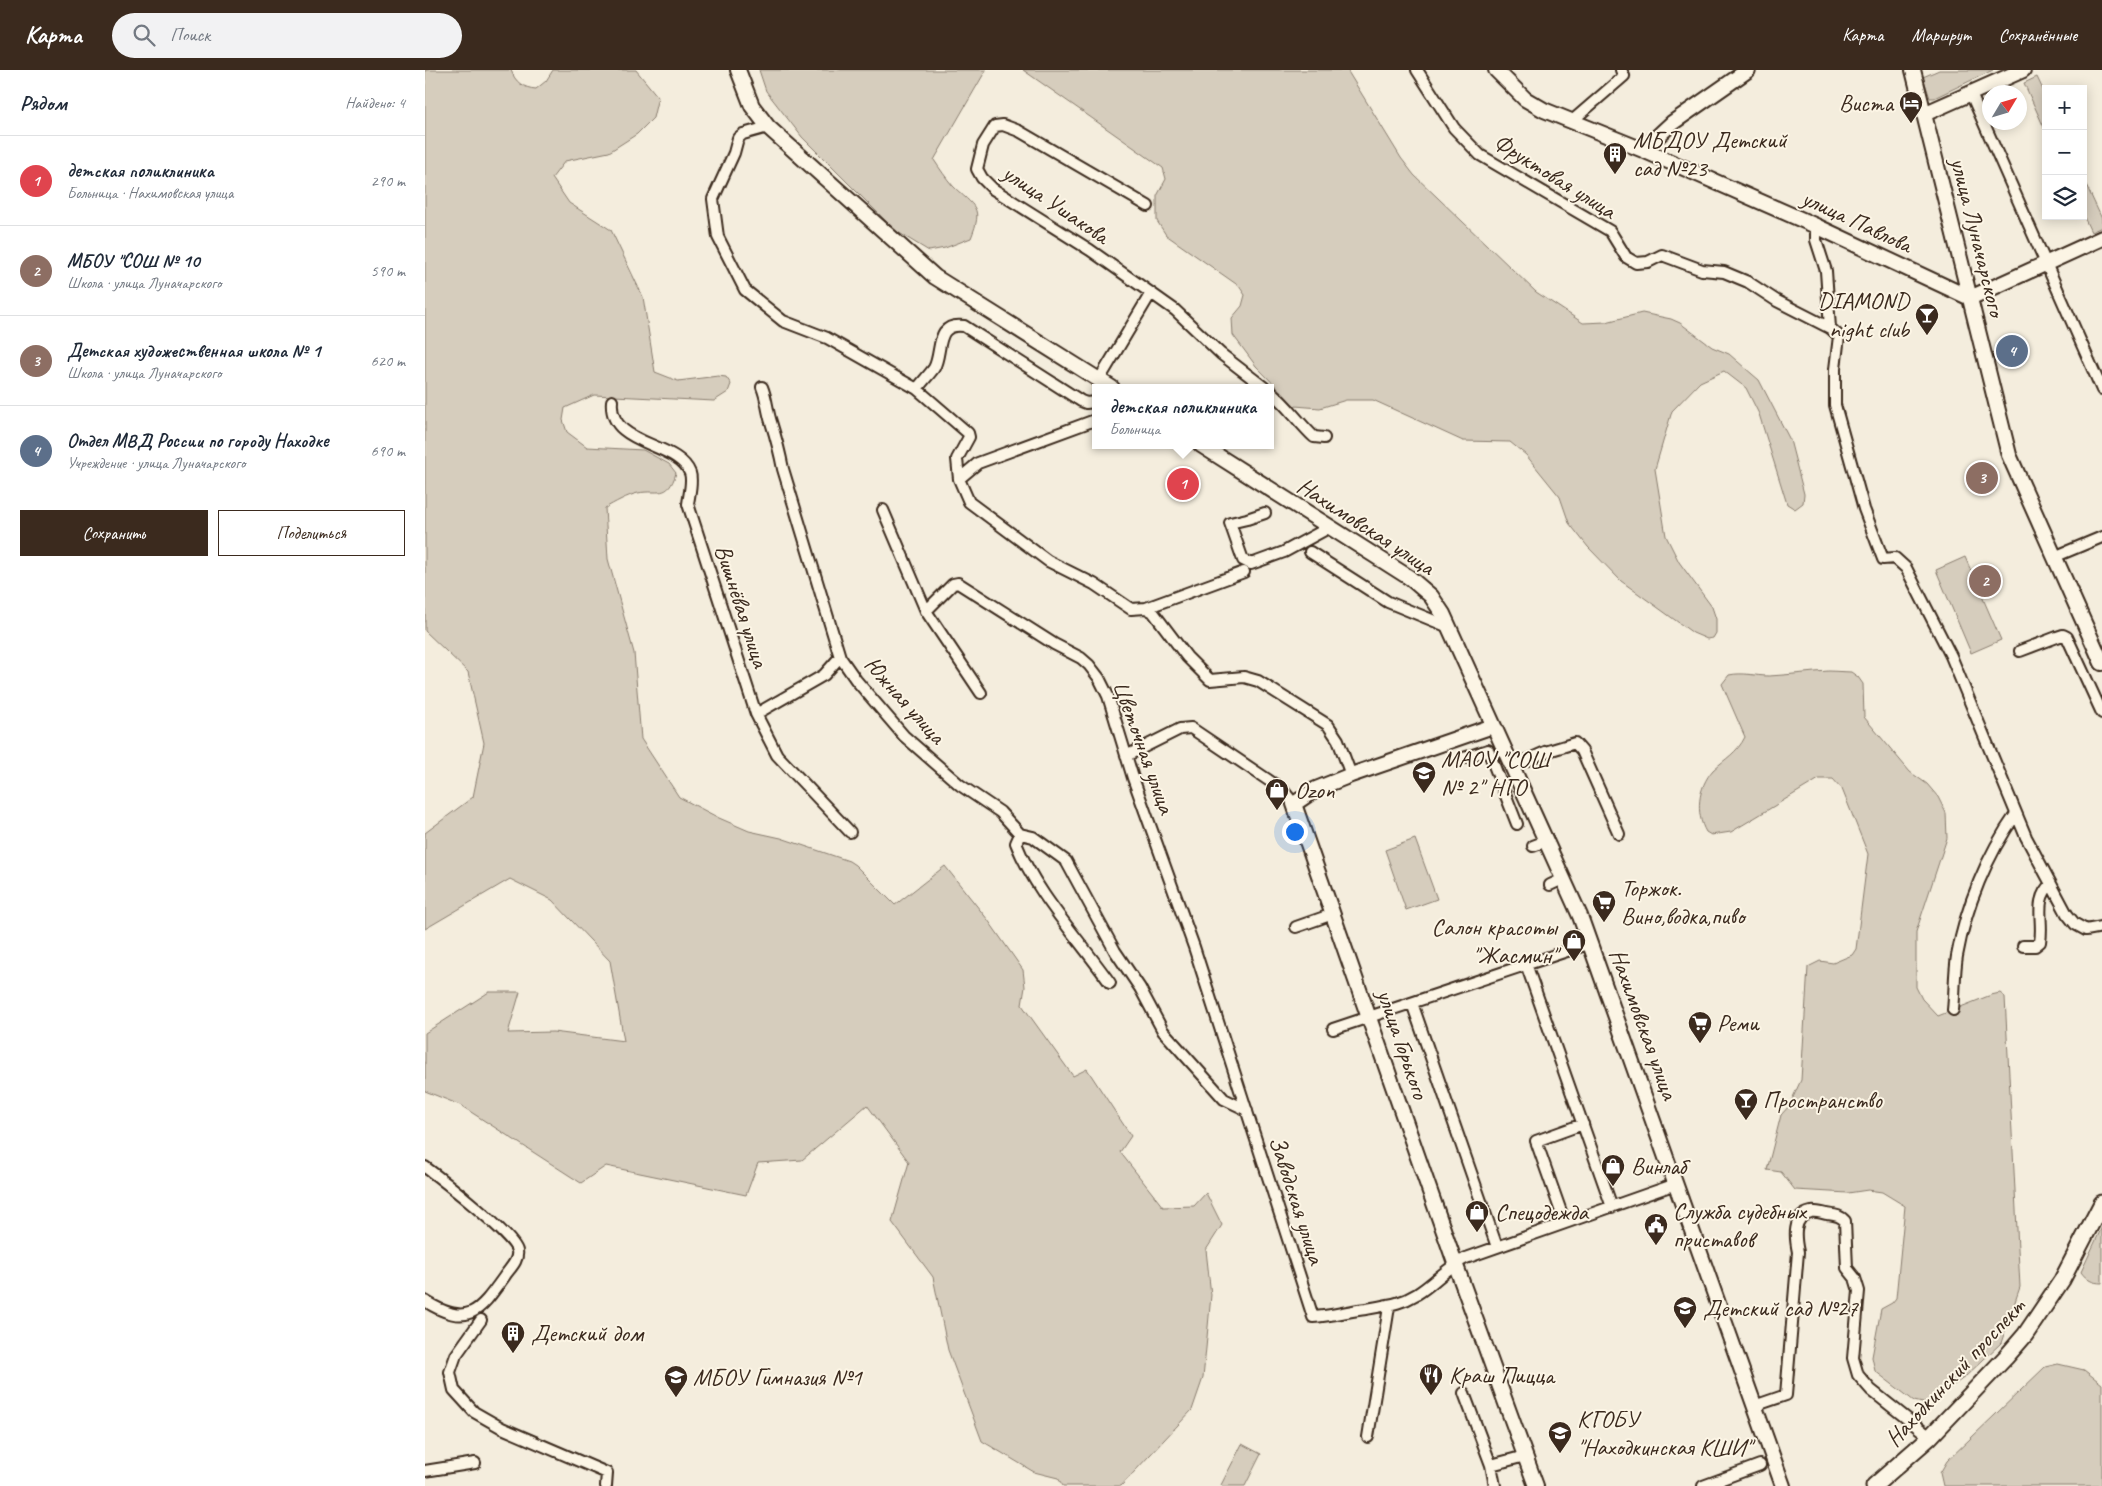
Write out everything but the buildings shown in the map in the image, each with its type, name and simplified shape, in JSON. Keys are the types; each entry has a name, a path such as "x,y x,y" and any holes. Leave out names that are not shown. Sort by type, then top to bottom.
{"main road":[{"path":"738,70 752,106 768,127 935,277 1106,384"},
{"name":"улица Павлова","path":"1497,70 1525,99 1544,110 1643,150 1816,226 1970,298"},
{"path":"1643,150 1672,123 1748,70"},
{"name":"улица Луначарского","path":"1913,70 2009,455 2102,663"},
{"path":"1924,114 2023,70"},
{"path":"1970,298 2102,238"},
{"name":"Нахимовская улица","path":"1207,449 1421,587 1436,603 1449,627 1512,767 1540,844 1563,878 1591,943 1783,1486"},
{"path":"1294,804 1316,789 1351,775 1493,726"},
{"name":"улица Горького","path":"1294,804 1455,1263 1536,1486"},
{"name":"Находкинский проспект","path":"1875,1486 1930,1436 2006,1357 2037,1319 2062,1280 2102,1203"}],"street":[{"name":"Фруктовая улица","path":"1417,70 1454,128 1480,155 1610,231 1625,257 1636,263 1648,262 1662,255 1702,270 1724,272 1748,282 1777,301 1830,328"},
{"path":"1571,121 1626,72"},
{"path":"1971,94 2102,390"},
{"name":"улица Ушакова","path":"1148,206 1019,131 1003,125 995,126 983,145 977,169 981,178 993,189 1090,250 1175,310 1221,354 1260,384"},
{"path":"768,127 743,134 738,138 734,153 713,200 718,236 745,290 783,321 827,338 917,390 968,433 969,437 957,459 959,479 969,502 1049,561 1094,584 1131,609 1146,608 1244,572"},
{"path":"1816,226 1816,240 1826,271 1830,328 1839,336 1835,369 1835,405 1864,509 1876,542 1883,558 1888,557 1900,561 1911,577 1951,656 2016,814 2067,914 2075,924 2086,930 2102,927"},
{"path":"1099,380 1151,293"},
{"path":"917,390 935,366 940,341 944,333 950,327 957,325 964,326 1081,401 1092,402"},
{"name":"Южная улица","path":"762,387 767,398 770,420 777,439 788,484 840,657 877,706 904,736 960,785 1000,812 1019,834"},
{"path":"1274,395 1298,423 1314,437 1324,438"},
{"name":"Вишнёвая улица","path":"612,401 611,411 615,423 630,434 675,457 686,466 691,474 688,504 755,714 777,755 850,832"},
{"path":"959,479 978,463 1092,421"},
{"path":"883,510 927,611 981,693"},
{"path":"1265,513 1230,523 1243,560 1251,564 1284,552 1329,527"},
{"path":"2054,557 2102,537"},
{"path":"1309,552 1388,602 1449,627"},
{"name":"Цветочная улица","path":"927,611 953,584 959,583 1054,644 1081,658 1089,665 1099,678 1108,696 1128,755 1133,778 1194,947"},
{"path":"1146,608 1153,612 1187,657 1210,680 1244,678 1258,681 1328,725 1339,740 1351,775"},
{"path":"2019,652 2057,636 2063,635 2067,637 2102,713"},
{"path":"755,714 824,675 840,657"},
{"name":"улица Горького","path":"1128,755 1180,729 1191,728 1283,790 1294,804"},
{"path":"1512,767 1545,752 1575,743 1582,751 1619,834"},
{"path":"1464,758 1488,750 1517,824"},
{"path":"1953,1010 1957,957 1970,903 1984,871 2016,814"},
{"path":"1110,983 1023,860 1016,843 1019,834 1033,837 1066,861 1115,951 1140,988 1163,1031 1224,1099 1247,1110"},
{"path":"1550,885 1563,878"},
{"path":"2023,946 2035,946 2040,942 2042,930 2040,901 2045,890 2051,884"},
{"path":"1296,927 1333,914"},
{"path":"1333,1029 1591,943"},
{"name":"Заводская улица","path":"1194,947 1313,1317 1330,1316 1367,1308 1389,1307 1418,1294 1455,1263 1676,1184"},
{"path":"1526,964 1611,1207"},
{"path":"1412,1002 1497,1247"},
{"path":"1565,1224 1536,1141 1583,1124"},
{"path":"425,1167 474,1206 511,1239 517,1250 517,1259 487,1301 456,1355 450,1372 454,1390 474,1412 502,1428 607,1473 606,1486"},
{"path":"1754,1406 1785,1395 1799,1252 1796,1240 1797,1223 1803,1216 1811,1212 1833,1214 1841,1216 1845,1221 1847,1268 1855,1278 1859,1291 1853,1358 1858,1375 1871,1390 1930,1436"},
{"path":"425,1301 439,1310 458,1315 479,1315"},
{"path":"1368,1437 1389,1307"},
{"path":"1464,1393 1491,1465 1495,1486"},
{"path":"1491,1465 1525,1456"},
{"path":"425,1471 475,1462"},
{"path":"1703,1486 1760,1465"}],"shaded area":[{"path":"425,70 511,70 520,84 536,89 546,81 553,70 636,70 658,97 653,118 637,134 609,152 565,161 552,178 569,203 611,230 643,297 655,372 678,381 718,376 726,377 731,384 728,392 714,401 594,395 565,408 563,420 567,432 587,447 643,450 669,464 676,473 670,487 662,492 634,494 605,508 608,559 634,653 641,739 679,797 749,831 781,838 849,861 895,905 945,866 988,920 1023,970 1025,987 1022,1005 1073,1076 1087,1069 1131,1136 1120,1152 1163,1207 1194,1206 1206,1193 1222,1225 1206,1250 1211,1295 1203,1378 1192,1410 1121,1486 1063,1486 1058,1478 1034,1472 982,1441 948,1350 933,1277 892,1222 909,1162 867,1105 802,1160 758,1163 746,1195 606,1166 581,1183 460,1105 425,1091 425,1033 489,992 520,992 508,1033 553,1032 624,1041 610,961 552,900 510,879 425,929 425,833 473,797 484,743 468,672 425,631"},
{"path":"759,70 986,70 934,160 945,177 975,208 977,219 971,238 945,248 929,251 896,231 802,137 766,91"},
{"path":"1023,70 1347,70 1401,158 1414,175 1536,292 1583,323 1606,322 1642,313 1671,319 1680,323 1712,347 1729,354 1759,380 1790,440 1804,494 1803,503 1795,509 1787,504 1759,414 1746,388 1724,371 1700,382 1672,411 1655,469 1666,536 1679,562 1712,607 1716,619 1716,633 1713,638 1707,639 1693,633 1621,581 1588,547 1569,523 1560,497 1526,455 1510,442 1463,441 1373,400 1346,400 1320,408 1295,406 1256,366 1233,335 1232,318 1242,306 1245,295 1239,286 1166,235 1157,221 1157,196 1166,179 1163,168"},
{"path":"1939,70 1993,70 1934,98 1930,98 1923,77"},
{"path":"2037,77 2042,88 2042,123 2027,90 2027,85 2024,83"},
{"path":"2087,187 2102,219 2102,227 2091,232 2085,220 2087,220"},
{"path":"1965,557 2001,640 1971,653 1936,570"},
{"path":"1829,671 1851,672 1858,677 1863,684 1864,717 1910,772 1927,784 1938,797 1946,813 1947,838 1916,932 1916,987 1922,999 1938,1016 1991,995 2000,993 2005,997 2020,1287 2001,1343 1965,1377 1927,1404 1914,1401 1875,1371 1872,1357 1881,1309 1892,1303 1896,1298 1905,1206 1882,1192 1868,1190 1848,1193 1795,1190 1781,1172 1767,1170 1781,1115 1789,1106 1801,1080 1808,967 1820,961 1833,963 1852,955 1856,949 1868,854 1842,789 1833,779 1819,779 1731,832 1711,835 1706,832 1700,817 1700,800 1704,784 1713,770 1735,751 1745,737 1722,684 1729,675 1769,676"},
{"path":"1415,839 1437,899 1406,910 1385,850"},
{"path":"2102,1227 2102,1283 2090,1280 2081,1272"},
{"path":"2058,1364 2084,1370 2102,1384 2102,1486 1943,1486 1940,1473 1947,1461 2045,1367"},
{"path":"1242,1444 1261,1454 1245,1486 1222,1486 1221,1485"}],"place":[{"name":"Виста","path":"1911,124"},
{"name":"МБДОУ Детский сад №23","path":"1615,175"},
{"name":"DIAMOND night club","path":"1927,336"},
{"name":"Отдел МВД России по городу Находке","path":"2012,351"},
{"name":"Детская художественная школа № 1","path":"1982,478"},
{"name":"детская поликлиника","path":"1183,484"},
{"name":"МБОУ \"СОШ № 10","path":"1985,581"},
{"name":"МАОУ \"СОШ № 2\" НГО","path":"1424,794"},
{"name":"Ozon","path":"1277,811"},
{"name":"Торжок. Вино,водка,пиво","path":"1604,923"},
{"name":"Салон красоты \"Жасмин\"","path":"1574,962"},
{"name":"Реми","path":"1700,1044"},
{"name":"Пространство","path":"1746,1121"},
{"name":"Винлаб","path":"1613,1187"},
{"name":"Спецодежда","path":"1477,1233"},
{"name":"Служба судебных приставов","path":"1656,1246"},
{"name":"Детский сад №27","path":"1685,1329"},
{"name":"Детский дом","path":"513,1354"},
{"name":"Краш Пицца","path":"1431,1396"},
{"name":"МБОУ Гимназия №1","path":"676,1398"},
{"name":"КГОБУ \"Находкинская КШИ\"","path":"1560,1454"}]}
